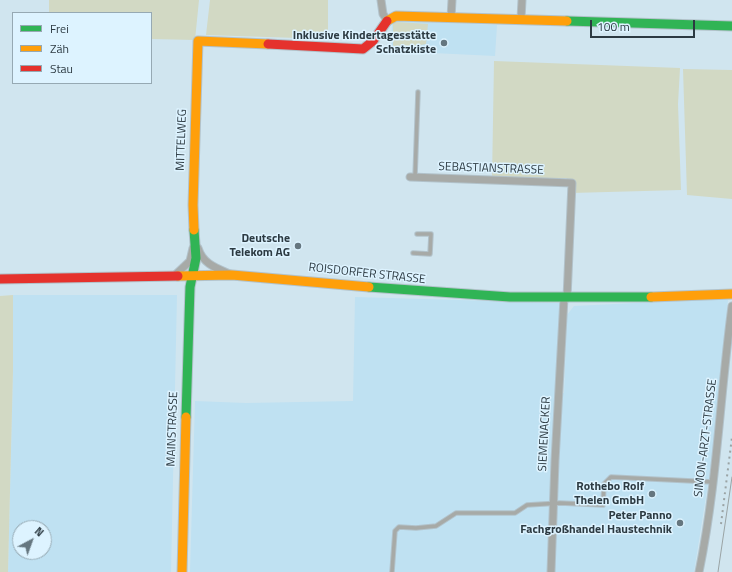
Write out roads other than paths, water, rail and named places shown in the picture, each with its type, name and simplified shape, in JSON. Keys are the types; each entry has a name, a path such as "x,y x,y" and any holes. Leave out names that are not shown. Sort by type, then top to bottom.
{"street":[{"path":"381,0 382,14 387,20 396,16 732,26"},
{"path":"451,18 452,0"},
{"path":"521,20 522,0"},
{"name":"MITTELWEG","path":"190,287 196,258 193,205 198,41 363,49 376,39 387,20"},
{"name":"SEBASTIANSTRASSE","path":"412,177 572,183"},
{"name":"SIEMENACKER","path":"551,572 553,504 572,183"},
{"name":"MITTELWEG","path":"196,240 199,253 207,263 232,275"},
{"name":"MITTELWEG","path":"174,276 190,261 196,240"},
{"name":"ROISDORFER STRASSE","path":"0,279 232,275 426,292 566,298 732,294"},
{"name":"MAINSTRASSE","path":"182,572 190,287"},
{"name":"SIMON-ARZT-STRASSE","path":"699,572 713,482 732,306"}],"lane":[{"path":"412,177 418,92"},
{"path":"412,253 430,254 430,234 417,234"},
{"path":"392,572 395,531 399,527 416,528 436,526 456,513 515,513 527,505 603,505 604,484 611,477 713,482"}],"tram line":[{"path":"718,572 732,477"}],"railway":[{"path":"721,524 732,437"}],"place":[{"name":"Inklusive Kindertagesstätte Schatzkiste","path":"444,43"},
{"name":"Deutsche Telekom AG","path":"298,246"},
{"name":"Rothebo Rolf Thelen GmbH","path":"652,494"},
{"name":"Peter Panno Fachgroßhandel Haustechnik","path":"680,523"}]}
